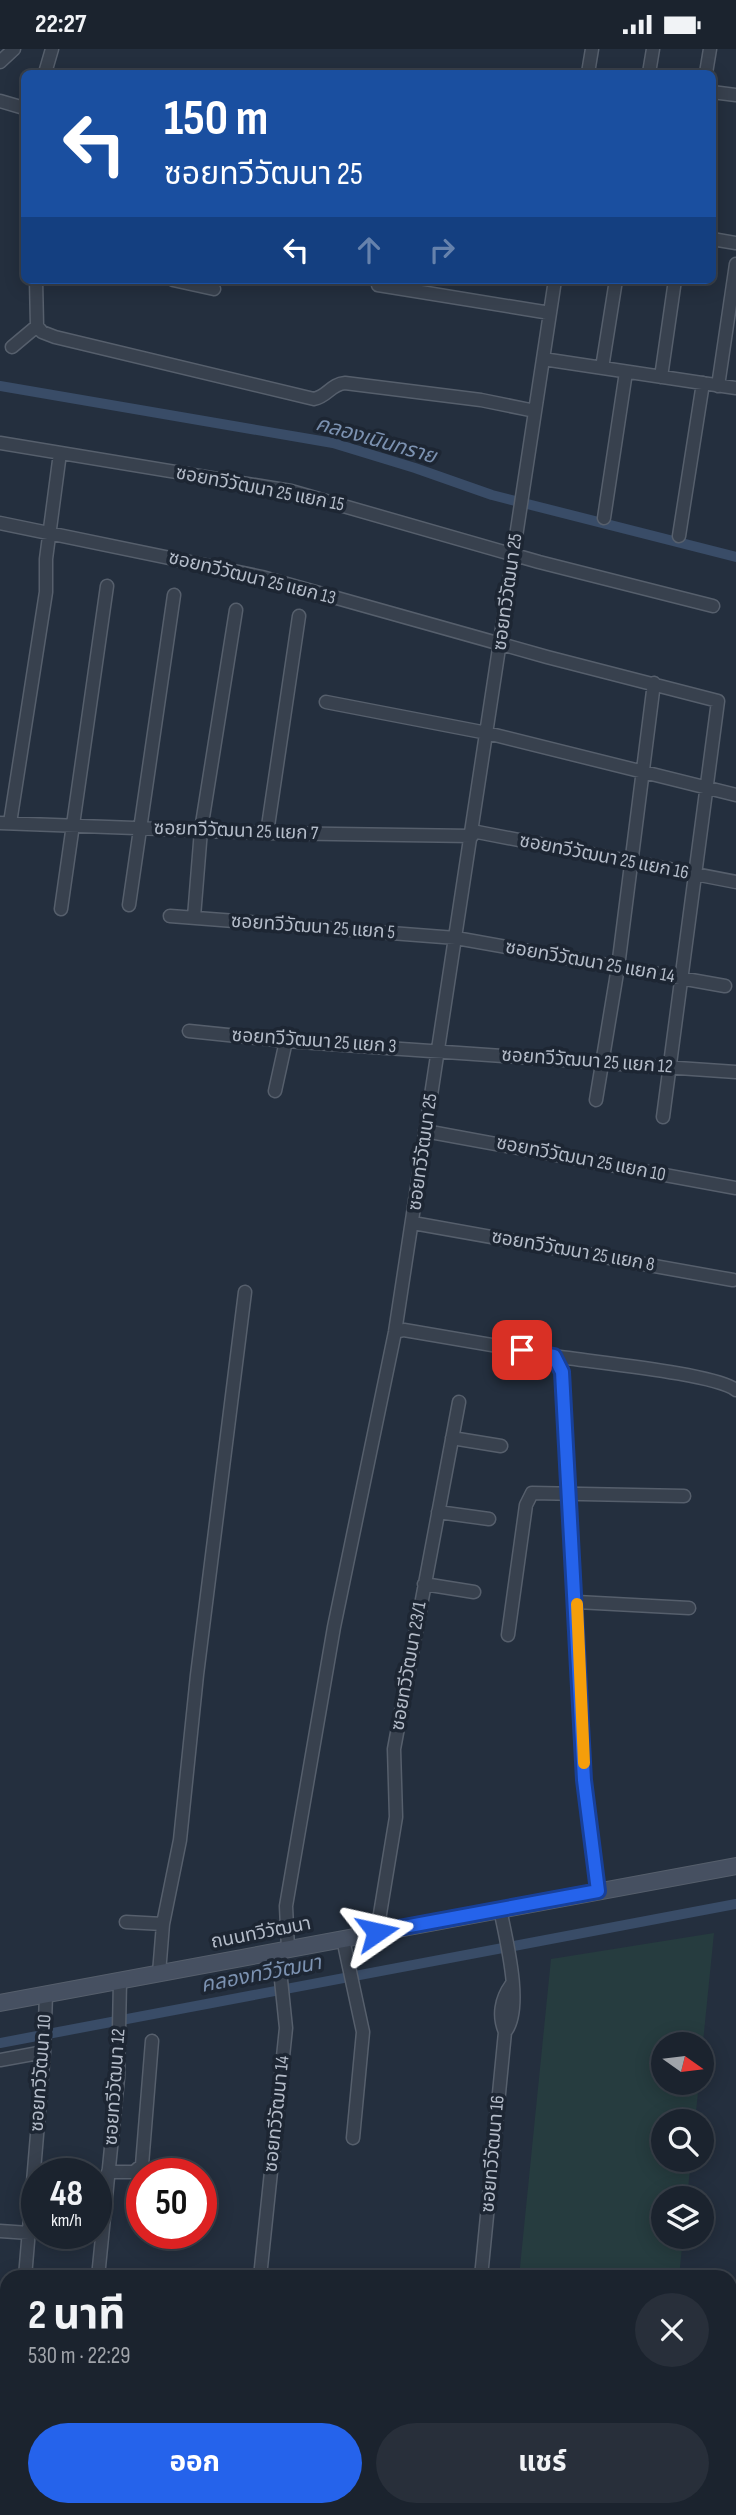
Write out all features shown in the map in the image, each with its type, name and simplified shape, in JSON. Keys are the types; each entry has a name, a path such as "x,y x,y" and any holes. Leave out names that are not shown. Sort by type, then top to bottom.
{"main road":[{"name":"ถนนทวีวัฒนา","path":"0,2003 736,1866"}],"street":[{"path":"0,62 14,49"},
{"path":"46,70 52,49"},
{"path":"588,70 592,49"},
{"path":"650,70 653,49"},
{"path":"706,70 709,49"},
{"path":"716,92 736,95"},
{"path":"0,101 21,107"},
{"path":"716,240 736,243"},
{"path":"718,386 736,264"},
{"path":"36,284 37,325 41,332 55,337 314,398 321,398 337,383 345,383 481,400 535,411"},
{"path":"191,284 214,289"},
{"name":"ซอยทวีวัฒนา 25","path":"283,1950 286,1906 334,1627 395,1332 554,284"},
{"path":"602,368 615,284"},
{"path":"661,377 674,284"},
{"path":"378,285 550,313"},
{"path":"12,347 37,325"},
{"path":"543,359 736,389"},
{"path":"604,518 626,372"},
{"path":"679,536 703,383"},
{"name":"ซอยทวีวัฒนา 25 แยก 15","path":"0,443 291,491 713,606"},
{"path":"5,823 46,592 49,533 60,453"},
{"name":"ซอยทวีวัฒนา 25 แยก 13","path":"0,523 262,577 718,701 707,788"},
{"path":"61,909 107,586"},
{"path":"129,905 174,595"},
{"path":"194,917 201,830 236,610"},
{"path":"267,833 299,616"},
{"path":"596,1100 618,967 629,862 654,683"},
{"path":"326,702 487,733 736,795"},
{"path":"663,1117 707,788"},
{"name":"ซอยทวีวัฒนา 25 แยก 7","path":"5,823 267,833 472,833"},
{"name":"ซอยทวีวัฒนา 25 แยก 16","path":"472,833 736,883"},
{"name":"ซอยทวีวัฒนา 25 แยก 5","path":"170,916 456,938"},
{"name":"ซอยทวีวัฒนา 25 แยก 14","path":"456,938 725,986"},
{"name":"ซอยทวีวัฒนา 25 แยก 3","path":"189,1031 286,1041 439,1050"},
{"path":"275,1091 286,1041"},
{"name":"ซอยทวีวัฒนา 25 แยก 12","path":"439,1050 736,1072"},
{"name":"ซอยทวีวัฒนา 25 แยก 10","path":"425,1131 736,1188"},
{"name":"ซอยทวีวัฒนา 25 แยก 8","path":"412,1223 733,1280"},
{"path":"159,1973 163,1924 180,1840 197,1675 245,1292"},
{"path":"395,1332 404,1329 696,1378 721,1383 736,1390"},
{"path":"554,1356 562,1372 577,1602 584,1780 598,1891"},
{"name":"ซอยทวีวัฒนา 23/1","path":"377,1932 395,1825 394,1749 459,1402"},
{"path":"452,1438 501,1446"},
{"path":"508,1635 529,1496 541,1491 569,1491 684,1496"},
{"path":"438,1512 489,1519"},
{"path":"424,1584 474,1592"},
{"path":"577,1602 689,1608"},
{"name":"ซอยทวีวัฒนา 16","path":"482,2270 505,2032 512,2022 515,1995 511,1985 510,1963 500,1909"},
{"path":"126,1922 163,1924"},
{"path":"343,1939 363,2032 354,2139"},
{"name":"ซอยทวีวัฒนา 14","path":"261,2270 286,2009 282,1975 283,1950"},
{"name":"ซอยทวีวัฒนา 12","path":"109,2158 118,2078 120,1981"},
{"name":"ซอยทวีวัฒนา 10","path":"35,2158 46,1994"},
{"path":"112,2172 134,2172 142,2165 152,2041"},
{"path":"0,2060 44,2050"},
{"path":"0,2231 21,2232"},
{"name":"ซอยทวีวัฒนา 10","path":"26,2270 27,2249"},
{"name":"ซอยทวีวัฒนา 12","path":"99,2270 101,2249"}],"green space":[{"path":"714,1933 704,2032 651,2032 651,2095 698,2095 696,2109 651,2109 651,2172 690,2172 688,2186 651,2186 651,2249 682,2249 680,2270 520,2270 551,1959"}],"waterway":[{"name":"คลองเนินทราย","path":"0,386 333,443 492,495 736,557"},
{"name":"คลองทวีวัฒนา","path":"0,2043 736,1904"}],"slow traffic":[{"path":"577,1604 584,1763"}],"route":[{"path":"377,1932 598,1891 584,1780 577,1602 562,1372 554,1356 522,1350"}]}
